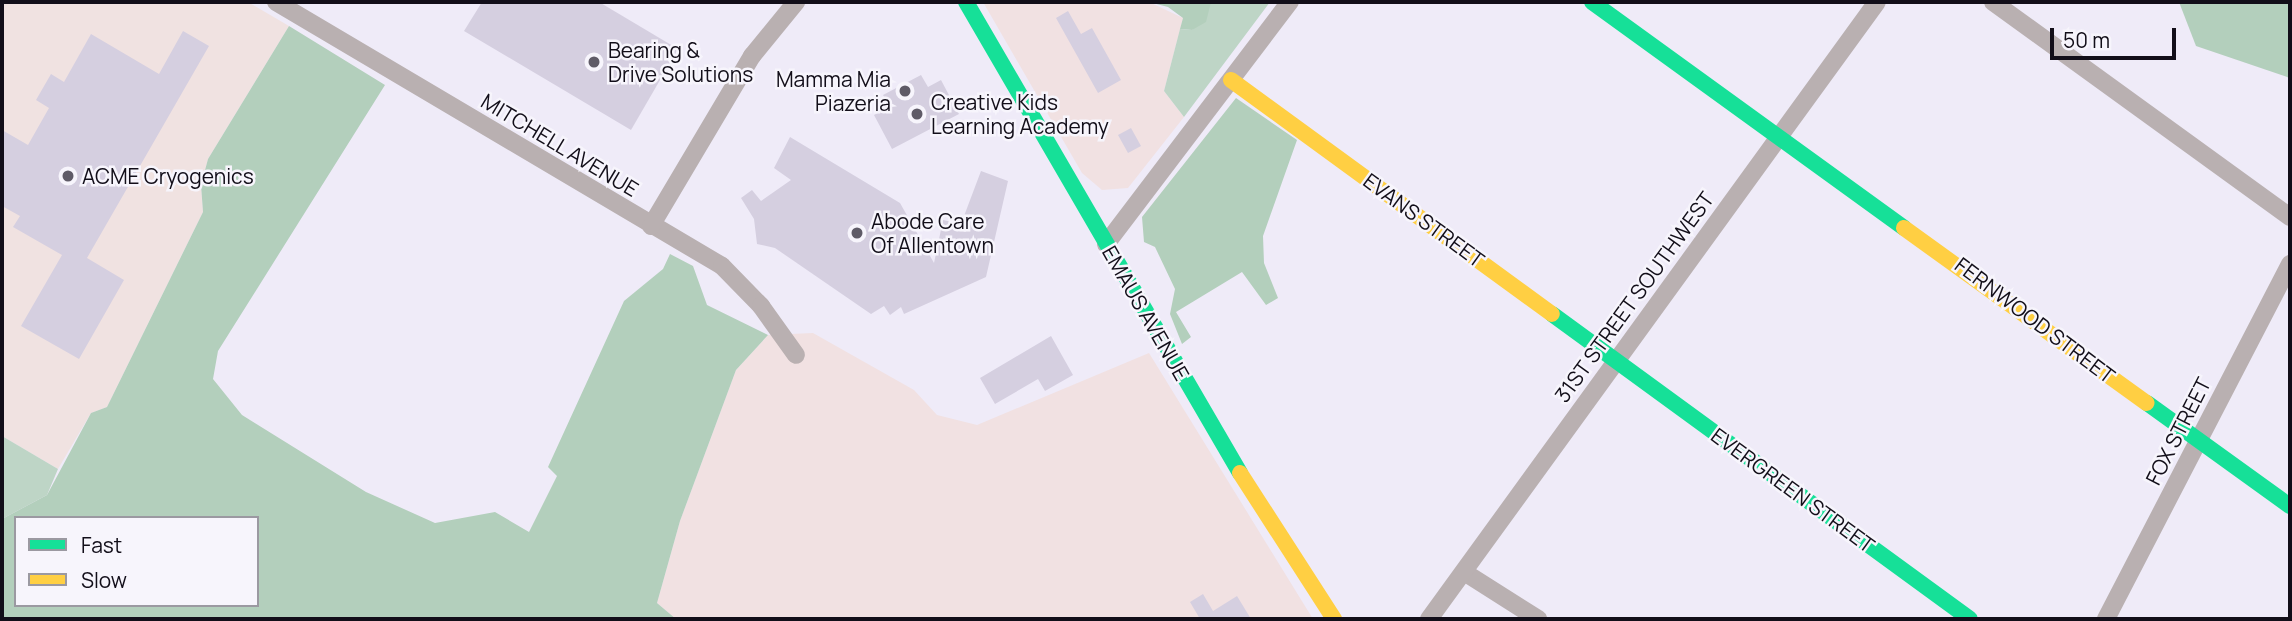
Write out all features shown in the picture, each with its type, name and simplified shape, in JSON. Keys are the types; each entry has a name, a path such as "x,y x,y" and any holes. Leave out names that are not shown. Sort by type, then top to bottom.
{"street":[{"name":"MITCHELL AVENUE","path":"276,2 722,266 761,306 796,355"},
{"path":"651,226 752,56 796,2"},
{"name":"EMAUS AVENUE","path":"966,2 1274,532 1334,619"},
{"path":"1106,244 1290,2"},
{"name":"FERNWOOD STREET","path":"1592,2 2290,506"},
{"name":"31ST STREET SOUTHWEST","path":"1429,619 1877,2"},
{"path":"1993,2 2290,217"},
{"name":"EVANS STREET","path":"1231,80 1617,360"},
{"name":"FOX STREET","path":"2106,619 2290,264"},
{"name":"EVERGREEN STREET","path":"1617,360 1970,619"},
{"path":"1464,572 1538,619"}],"shaded area":[{"path":"2,2 248,2 289,26 208,159 201,185 203,212 107,407 91,413 58,469 2,436"},
{"path":"983,2 1149,2 1183,18 1164,91 1184,117 1128,188 1102,190 1082,173"},
{"path":"813,333 914,390 937,415 977,425 1149,353 1313,619 676,619 657,603 680,521 736,370 768,335"}],"green space":[{"path":"1149,2 1211,2 1206,22 1192,30 1180,29 1183,18 1168,7"},
{"path":"1211,2 1270,2 1184,117 1164,91 1180,29 1192,30"},
{"path":"2179,2 2290,2 2290,78 2196,46"},
{"path":"289,26 385,85 218,351 213,379 242,415 366,492 435,523 495,512 529,532 557,476 548,467 624,301 663,269 670,254 693,266 707,305 768,335 736,370 680,521 657,603 676,619 2,619 2,519 47,495 91,413 107,407 203,212 201,185 208,159"},
{"path":"1236,98 1297,140 1263,236 1264,263 1278,298 1266,305 1242,272 1176,312 1191,337 1182,344 1170,314 1175,289 1155,247 1144,242 1142,217"},
{"path":"2,436 58,469 47,495 2,519"}],"building":[{"name":"Bearing & Drive Solutions","path":"482,2 599,2 678,49 631,130 464,31"},
{"path":"1068,11 1081,34 1092,28 1121,80 1098,93 1056,18"},
{"name":"ACME Cryogenics","path":"183,31 209,46 87,258 124,280 79,359 21,326 62,255 13,227 20,216 2,206 2,130 28,145 49,108 36,100 51,74 64,82 91,34 159,74"},
{"name":"Creative Kids Learning Academy","path":"921,75 928,87 941,80 959,114 892,149 874,115 890,107 883,95"},
{"path":"1131,128 1141,146 1128,153 1118,135"},
{"name":"Abode Care Of Allentown","path":"790,137 900,203 934,263 943,220 961,224 981,171 1008,181 986,277 904,314 901,307 890,315 884,306 871,314 775,248 757,244 754,219 741,198 752,190 761,201 791,180 774,168"},
{"path":"1051,336 1073,375 1045,391 1038,379 995,404 980,378"},
{"path":"1203,594 1213,611 1237,596 1251,619 1200,619 1190,602"}],"traffic: fast":[{"path":"966,2 1240,473"},
{"path":"1592,2 1904,228"},
{"path":"1552,314 1970,619"},
{"path":"2147,403 2290,506"}],"traffic: slow":[{"path":"1231,80 1552,314"},
{"path":"1904,228 2147,403"},
{"path":"1240,473 1334,619"}],"place":[{"name":"Bearing & Drive Solutions","path":"594,62"},
{"name":"Mamma Mia Piazeria","path":"905,91"},
{"name":"Creative Kids Learning Academy","path":"917,114"},
{"name":"ACME Cryogenics","path":"68,176"},
{"name":"Abode Care Of Allentown","path":"857,233"}]}
